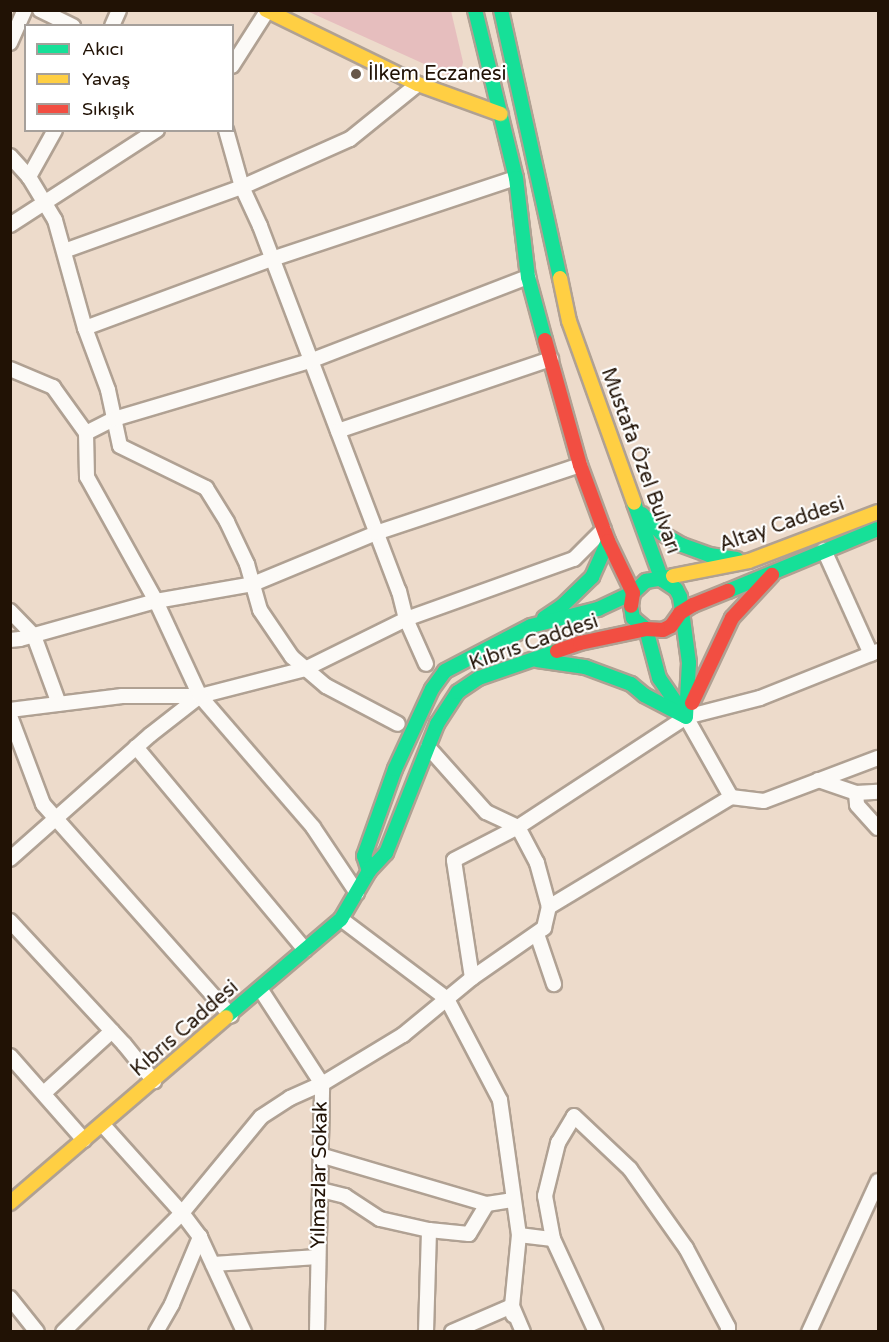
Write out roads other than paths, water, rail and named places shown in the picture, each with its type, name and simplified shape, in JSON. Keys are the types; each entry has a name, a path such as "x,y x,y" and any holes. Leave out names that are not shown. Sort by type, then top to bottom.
{"main road":[{"path":"475,10 516,178 528,278 580,465 606,535 633,593 630,610 638,625 646,629 663,630 671,626 680,613"},
{"name":"Mustafa Özel Bulvarı","path":"501,10 569,321 662,580 676,589 682,604 680,613 689,663 686,717"},
{"path":"266,11 418,84 501,114"},
{"path":"637,509 661,533 682,545 709,555 749,561"},
{"name":"Altay Caddesi","path":"662,580 749,561 879,512"},
{"name":"Altay Caddesi","path":"680,613 693,605 778,568 879,530"},
{"path":"531,626 562,606 592,577 606,535"},
{"path":"686,717 705,671 732,618 778,568"},
{"path":"633,593 646,581 662,580"},
{"name":"Kıbrıs Caddesi","path":"369,871 364,856 395,769 432,689 445,671 531,626 598,609 633,593"},
{"path":"646,629 659,678 686,717"},
{"name":"Kıbrıs Caddesi","path":"10,1203 342,919 369,871 386,853 436,723 458,692 479,678 580,643 646,629"},
{"path":"531,660 585,667 630,684 644,695 686,717"}],"street":[{"path":"10,43 25,10"},
{"path":"40,10 69,24"},
{"path":"113,24 119,10"},
{"path":"234,63 266,11"},
{"path":"64,250 242,187 350,139 418,84"},
{"path":"29,177 54,132"},
{"path":"10,225 154,132"},
{"path":"227,132 242,187 272,259 399,591 406,619 426,664"},
{"path":"10,156 29,177 55,220 84,328 108,390 120,446 206,488 227,522 248,564 260,610 292,657 326,686 398,724"},
{"path":"84,328 272,259 516,178"},
{"path":"86,433 114,419 310,361 528,278"},
{"path":"338,431 550,359"},
{"path":"10,369 53,387 86,433 87,477 156,601 200,696 313,827 357,893"},
{"path":"10,640 33,636 156,601 253,584 375,533 580,465"},
{"path":"10,710 122,696 200,696 305,669 406,619 574,559 606,535"},
{"path":"472,978 454,860 518,827 686,717 760,698 875,652 824,550"},
{"path":"10,610 33,636 59,704"},
{"path":"10,859 136,747 200,696"},
{"path":"10,716 43,804 231,1016"},
{"path":"686,717 731,797"},
{"path":"136,747 305,950"},
{"path":"428,747 486,812 518,827 537,863 549,907 544,928 537,934 554,984"},
{"path":"549,907 731,797 764,801 879,758"},
{"path":"818,780 856,793 879,792"},
{"path":"856,793 857,805 879,828"},
{"path":"342,919 447,999 500,1100 512,1200 519,1235 512,1306 515,1332"},
{"path":"10,921 112,1031 154,1082"},
{"name":"Yılmazlar Sokak","path":"317,1332 322,1084 403,1035 472,978 537,934"},
{"path":"63,1332 182,1213 261,1117 290,1098 322,1084 261,990"},
{"path":"44,1093 112,1031"},
{"path":"11,1056 84,1140"},
{"path":"596,1332 553,1239 545,1196 558,1143 574,1116 630,1169 686,1248 732,1330"},
{"path":"103,1125 182,1213 200,1237 244,1332"},
{"path":"320,1155 487,1204 512,1200"},
{"path":"809,1332 879,1181"},
{"path":"321,1190 345,1196 380,1219 429,1230 469,1234 487,1204"},
{"path":"426,1332 429,1230"},
{"path":"519,1235 553,1239"},
{"path":"156,1332 172,1304 200,1237"},
{"path":"213,1264 318,1257"},
{"path":"10,1298 37,1332"},
{"path":"452,1332 512,1306"},
{"path":"512,1306 523,1332"}],"place":[{"name":"İlkem Eczanesi","path":"356,74"}]}
